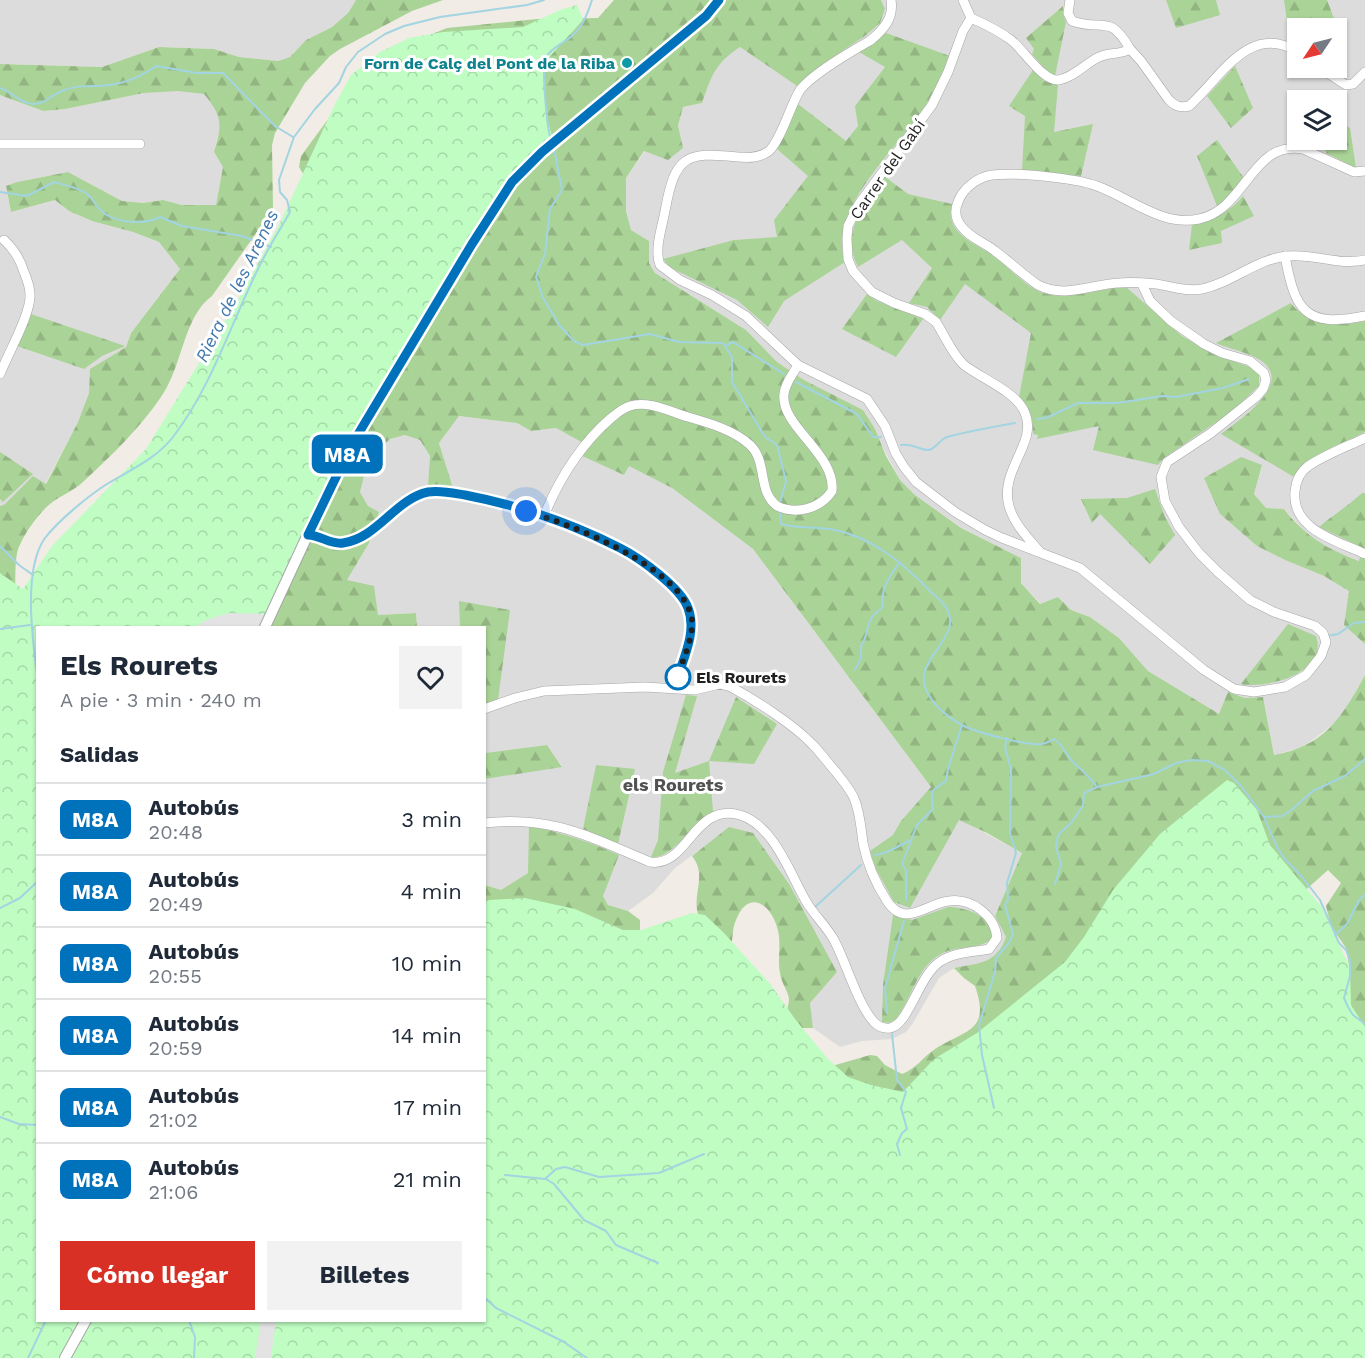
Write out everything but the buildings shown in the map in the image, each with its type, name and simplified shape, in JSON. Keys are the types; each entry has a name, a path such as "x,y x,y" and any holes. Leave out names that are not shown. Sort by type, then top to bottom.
{"street":[{"path":"266,626 351,446 512,182 542,152 706,16 719,0"},
{"path":"891,0 891,15 880,33 810,80 801,89 771,149 754,158 707,154 694,156 687,159 676,171 669,188 658,251 660,265 680,280 712,295 746,316 798,365 867,399 885,426 904,467 916,482 931,494 985,530 1080,568 1204,670 1234,688 1246,692 1272,691 1295,682 1315,666 1325,648 1325,637 1319,629 1250,600 1198,553 1170,512 1165,501 1161,477 1167,462 1248,405 1263,389 1266,380 1264,373 1258,366 1204,344 1171,321 1150,301 1142,284"},
{"path":"963,0 971,18 1011,40 1050,79 1066,78 1101,56 1130,50"},
{"path":"1070,0 1068,13 1072,21 1110,26 1118,30 1130,50 1141,61 1169,100 1182,108 1189,106 1230,63 1256,45 1277,42 1287,46"},
{"name":"Carrer del Gabí","path":"971,18 963,31 955,57 932,105 859,204 848,226 846,249 853,271 872,292 931,318 936,322 963,364 1015,399 1024,410 1028,422 1028,433 1010,475 1007,496 1012,514 1040,552"},
{"path":"1335,78 1346,85 1353,84 1365,72"},
{"path":"0,144 140,144"},
{"path":"1365,171 1354,172 1295,147 1277,150 1259,165 1239,193 1222,208 1210,215 1188,220 1161,216 1085,182 1035,176 993,175 968,187 958,200 956,213 964,230 1045,289 1085,290 1119,283 1192,290 1203,289 1256,265 1285,256 1345,262 1365,260"},
{"path":"0,374 25,318 30,293 21,263 4,240"},
{"path":"1285,256 1296,300 1312,316 1324,319 1352,319 1365,316"},
{"path":"544,516 558,484 589,440 617,413 629,406 642,405 694,419 741,438 752,447 758,456 765,491 772,503 788,510 804,509 819,504 827,499 832,491 831,475 784,405 786,388 798,365"},
{"path":"1365,438 1305,469 1297,483 1295,497 1298,513 1310,527 1365,554"},
{"path":"308,535 316,535 339,544 357,539 379,526 403,505 428,492 440,492 490,500 544,516 604,541 634,556 681,596 689,610 692,623 690,638 674,688"},
{"path":"486,708 544,691 645,687 694,690 720,684 731,687 800,733 812,744 854,796 867,859 888,903 902,913 912,914 948,901 967,902 986,913 997,931 997,938 995,944 989,949 953,955 941,960 925,977 905,1016 894,1027 887,1029 875,1023 867,1011 834,940 808,904 779,851 765,832 744,816 728,813 712,817 665,862 657,863 621,851 587,835 553,825 537,822 486,823"},
{"path":"65,1358 85,1322"}],"shaded area":[{"path":"0,0 356,0 348,13 332,27 306,40 290,57 278,61 239,57 214,49 159,47 102,67 0,64"},
{"path":"881,0 1365,0 1365,563 1342,555 1310,537 1284,509 1266,508 1254,494 1262,466 1220,514 1257,546 1324,576 1350,591 1344,625 1365,644 1365,675 1344,712 1335,723 1307,744 1274,755 1263,697 1245,698 1228,692 1220,715 1148,671 1119,638 1090,617 1071,610 1058,597 1041,604 1021,583 1021,558 961,528 915,495 900,480 863,410 804,380 777,362 746,330 655,273 649,263 649,241 631,230 626,211 626,178 645,151 678,126 683,107 702,103 711,75 724,57 740,47 797,86 823,64 865,36 885,10"},
{"path":"178,90 205,94 217,109 220,126 214,152 223,167 216,205 182,205 163,200 143,203 122,201 68,172 17,182 6,187 11,212 55,200 69,211 92,221 159,242 180,269 131,333 126,347 90,369 89,393 78,422 45,484 0,506 0,95 43,111 65,109 144,93"},
{"path":"459,416 517,423 531,431 556,428 583,443 624,475 629,465 672,488 753,549 931,787 959,819 1022,853 995,916 1007,937 996,956 983,963 954,968 939,978 906,1032 892,1039 862,1041 840,1047 813,1028 810,1003 837,971 729,828 675,868 653,893 628,911 608,905 603,896 528,873 501,890 486,885 486,779 562,766 547,745 486,753 486,626 417,626 416,613 378,615 347,580 369,543 379,512 368,506 360,492 368,461 390,439 405,435 420,440 430,456 428,485 453,488 439,443"},
{"path":"229,613 267,614 261,626 197,626 206,620"},
{"path":"261,1322 276,1322 271,1358 255,1358"}],"green space":[{"path":"356,0 443,0 412,11 340,49 330,56 305,83 275,133 272,145 273,209 212,296 195,316 174,371 161,397 135,430 105,461 80,484 45,508 18,549 15,603 36,1046 36,1102 0,1358 0,506 5,504 33,476 46,484 78,422 89,393 90,369 126,347 131,333 180,269 159,242 92,221 69,211 55,200 11,212 6,186 68,172 122,201 143,203 163,200 182,205 216,205 223,167 214,152 219,127 218,115 204,94 178,91 144,93 65,109 43,111 0,95 0,64 102,67 159,47 214,49 239,57 278,61 290,57 306,40 332,27 348,13"},
{"path":"614,0 881,0 885,9 880,23 823,64 797,86 740,47 719,65 702,103 683,107 678,126 683,148 668,160 644,151 626,178 626,211 631,230 649,241 649,263 655,273 746,330 777,362 804,380 863,410 900,480 915,495 961,528 1021,558 1021,583 1040,604 1058,597 1071,610 1090,617 1119,638 1148,671 1219,714 1228,692 1245,698 1263,697 1274,755 1292,751 1319,737 1340,716 1365,675 1365,1358 486,1320 486,885 501,890 528,873 529,826 575,838 619,855 603,896 608,905 628,911 640,920 640,934 832,1066 870,1055 877,1056 885,1065 902,1074 935,1049 973,1027 978,1021 980,1012 975,986 954,968 986,961 997,953 1006,937 995,916 1022,853 959,820 910,908 894,902 876,869 870,851 893,835 901,821 931,787 753,549 672,488 629,466 624,475 580,455 583,443 556,428 531,431 517,423 459,416 439,443 453,488 428,485 430,456 420,440 405,435 390,439 368,461 360,492 368,506 379,512 369,543 347,580 374,586 378,615 416,613 417,626 45,626 149,467 305,177 299,167 301,156 348,92 393,50 447,28 537,19 598,18","holes":["1328,870 1341,883 1326,906 1331,926 1346,948 1350,972 1300,895"]},
{"path":"1166,0 1216,0 1220,15 1176,28"},
{"path":"1284,0 1327,0 1334,18 1287,18 1287,22"},
{"path":"577,5 583,20 543,64 547,118 553,140 526,162 354,438 265,626 36,626 36,1322 486,1322 486,902 489,900 525,898 575,909 623,930 641,930 692,913 705,915 771,985 828,1059 848,1077 903,1092 934,1059 977,1033 1065,962 1084,937 1113,890 1160,834 1227,780 1234,783 1257,810 1270,845 1321,906 1350,968 1351,1005 1365,1027 1365,1358 0,1358 0,573 23,589 52,546 146,449 236,303 279,225 334,106 351,75 380,52 409,38 443,32 523,27"},
{"path":"1063,6 1066,22 1055,76 1047,71 1032,54 1034,49 1026,38"},
{"path":"886,33 950,56 920,114 880,164 854,203 845,223 842,243 845,262 784,301 768,327 737,300 671,268 663,259 734,240 777,237 774,220 808,176 777,149 798,104 846,141 858,126 855,106 885,67 859,52"},
{"path":"1235,66 1253,108 1231,128 1207,96"},
{"path":"1033,70 1044,81 1058,85 1054,132 1093,124 1081,176 1022,171 1025,116 1009,106"},
{"path":"1347,126 1350,128 1356,168 1326,153 1325,150 1347,150"},
{"path":"1217,140 1244,178 1232,194 1217,206 1197,156"},
{"path":"884,176 908,194 952,204 951,218 958,231 1036,290 1062,296 1126,287 1182,336 1215,355 1253,368 1259,375 1259,386 1231,412 1164,458 1158,465 1093,450 1099,426 1037,439 1038,435 1033,434 1028,409 1019,397 1031,333 965,284 940,320 927,307 909,303 932,268 902,240 858,267 853,254 853,230 863,207"},
{"path":"1243,196 1254,216 1221,231 1222,243 1189,250 1192,224 1220,215"},
{"path":"867,294 877,301 923,319 896,357 842,329"},
{"path":"1291,303 1306,317 1315,321 1345,324 1365,321 1365,432 1316,456 1294,477 1221,434 1260,401 1268,390 1271,379 1269,369 1260,360 1216,343"},
{"path":"31,314 125,346 102,356 84,369 17,346"},
{"path":"0,452 33,474 3,502 0,499"},
{"path":"1241,457 1262,465 1254,494 1266,508 1284,509 1317,541 1359,561 1360,557 1365,559 1365,644 1344,625 1349,591 1324,576 1257,546 1220,514 1204,478"},
{"path":"1155,489 1165,517 1175,535 1150,564 1100,514 1092,523 1081,499 1127,498"},
{"path":"1365,493 1365,549 1319,527"},
{"path":"459,601 510,610 498,700 486,704 486,626 460,626"},
{"path":"1288,624 1316,636 1318,649 1313,660 1305,669 1280,681 1266,684 1241,684"},
{"path":"686,695 697,696 675,773 709,761 713,812 697,823 667,853 659,857 651,857 658,840 663,772"},
{"path":"736,697 777,724 754,764 709,761"},
{"path":"547,745 562,767 486,779 486,753"},
{"path":"596,765 635,769 618,844 583,829"},
{"path":"729,827 753,833 789,884 837,972 810,1003 813,1028 796,1028 787,1013 789,999 780,973 778,933 774,919 764,906 752,902 741,910 734,926 731,947 700,919 696,903 699,872 692,856"},
{"path":"948,907 971,911 984,919 989,925 991,940 980,945 951,950 936,957 928,964 916,982 896,1019 889,1023 882,1022 883,985 893,915 912,920"}],"waterway":[{"name":"Riera de les Arenes","path":"36,664 31,588 38,552 45,538 65,517 99,489 159,452 187,417 210,376 263,260 290,212 287,200 280,192 279,180 294,137 339,83 346,67 358,52 385,34 404,26 440,17 527,5 544,0"},
{"path":"551,140 545,97 546,57 578,29 592,0"},
{"path":"0,88 24,102 37,104 70,88 103,86 127,81 156,66 197,73 223,73 275,126 293,137"},
{"path":"554,148 562,190 550,209 545,254 536,277 543,298 560,326 574,341 583,345 650,334 679,342 723,343 732,357 732,382 765,437 777,445 786,481 780,503"},
{"path":"0,192 27,196 54,182 86,193 102,212 111,217 132,222 154,220 160,217 182,226 242,236 271,247"},
{"path":"727,345 733,342 784,374"},
{"path":"1037,419 1046,418 1078,403 1118,403 1162,396 1176,397 1223,388 1249,379"},
{"path":"796,382 857,414 873,437 881,437"},
{"path":"901,445 931,450 947,437 1015,423"},
{"path":"780,509 781,524 835,530 875,545 909,571 946,607 950,617 949,627 946,636 929,662 924,681 925,688 933,701 956,722 978,731 1025,743 1043,744 1054,739 1097,787 1154,774 1176,763 1192,760 1208,761 1225,770 1241,786 1264,817 1284,858 1320,900 1339,943 1346,950 1350,960 1350,976 1344,998 1353,1015 1365,1024"},
{"path":"0,546 33,575"},
{"path":"855,670 861,658 861,646 870,620 883,606 884,588 899,563"},
{"path":"1327,636 1338,634 1354,623 1365,622"},
{"path":"0,629 30,625"},
{"path":"906,900 906,870 902,864 917,825 933,809 932,792 946,781 962,725"},
{"path":"994,1108 982,1055 979,1025 995,972 996,958 1009,943 1013,934 1005,905 1008,900 1007,883 1016,853 1010,833 1011,770 1005,747 1007,738"},
{"path":"1264,817 1282,816 1289,812 1313,791 1345,776 1365,759"},
{"path":"1055,884 1061,864 1056,847 1058,835 1071,823 1083,806 1084,793 1097,787"},
{"path":"875,855 887,852 911,840"},
{"path":"815,907 861,865"},
{"path":"0,908 20,898 36,883"},
{"path":"1335,935 1347,924 1359,900 1365,895"},
{"path":"887,1013 885,988 904,921"},
{"path":"892,1034 897,1080 906,1092 901,1108 907,1129 902,1133 897,1144 900,1155"},
{"path":"0,1117 19,1124 36,1125"},
{"path":"505,1175 545,1179 556,1169 565,1167 599,1177 659,1173 704,1154"},
{"path":"546,1179 554,1184 584,1220 606,1231 616,1245 658,1263"},
{"path":"486,1299 496,1308 564,1342 587,1358"},
{"name":"Riera de les Arenes","path":"28,1358 45,1322"},
{"path":"190,1322 195,1337 194,1358"}],"bus line":[{"name":"M8A","path":"677,679 690,638 692,623 687,604 681,596 634,556 544,516 471,496 428,492 403,505 379,526 357,539 339,544 316,535 308,535 351,446 497,203 512,182 542,152 706,16 719,0"}],"place":[{"name":"Forn de Calç del Pont de la Riba","path":"627,63"},
{"name":"Els Rourets","path":"678,677"}],"district":[{"name":"els Rourets","path":"673,785"}],"route":[{"path":"526,511 544,516 634,556 681,596 687,604 692,623 690,638 677,679 678,677"}]}
